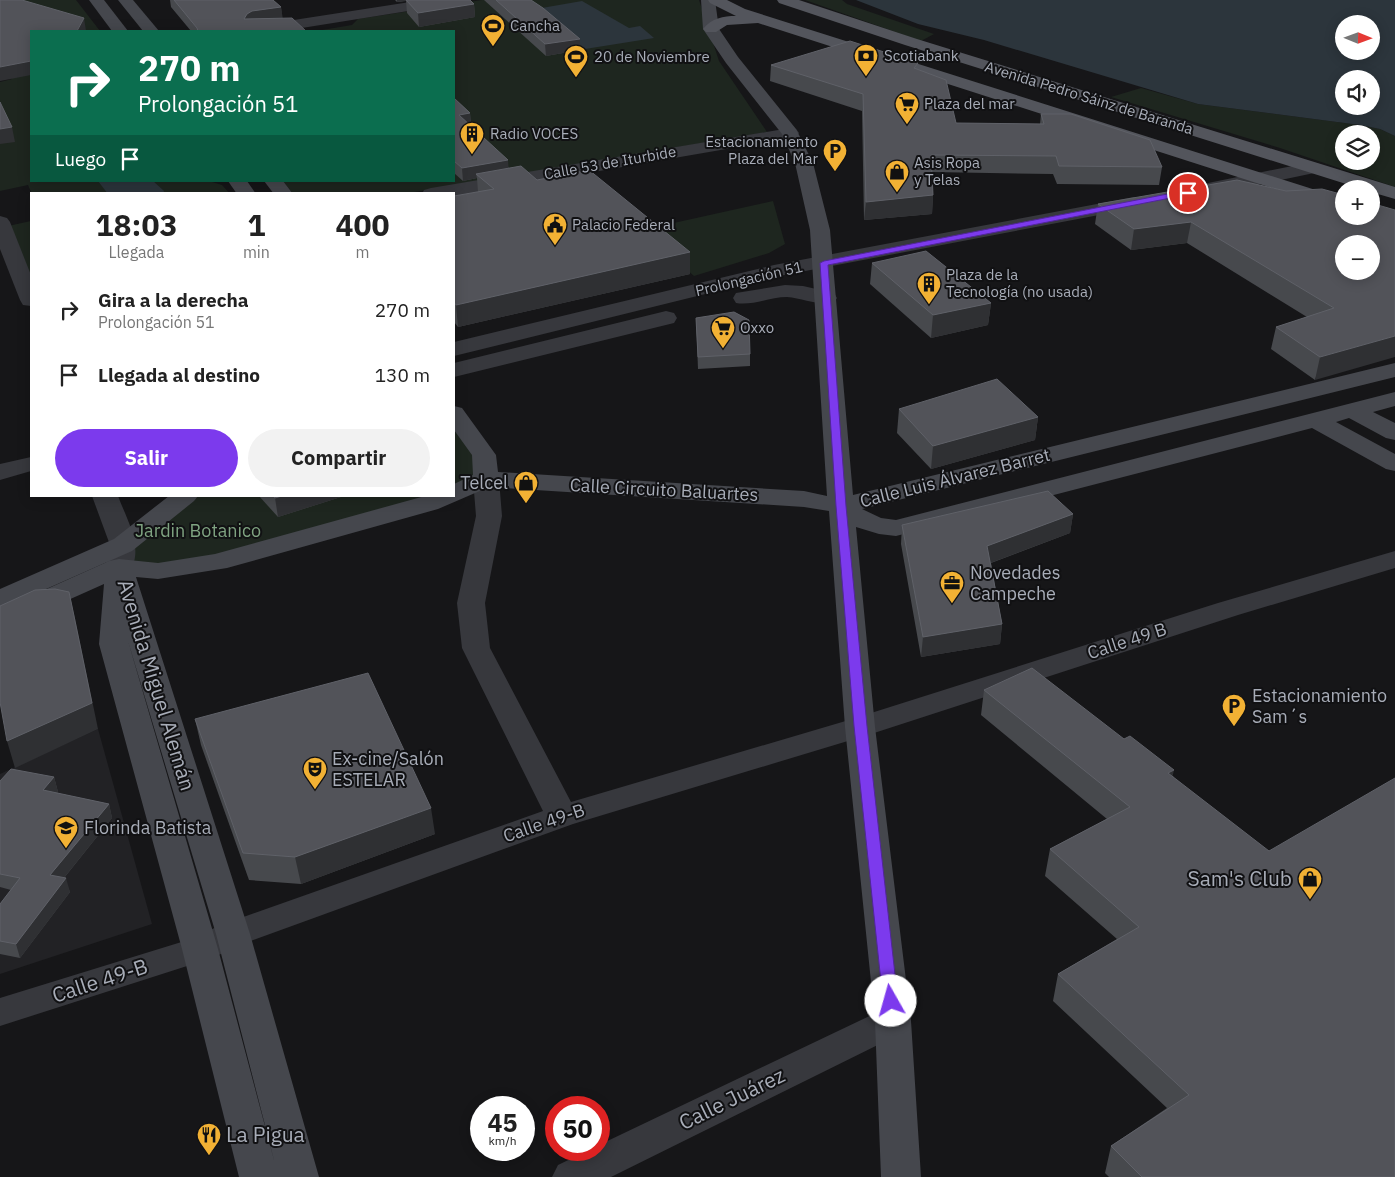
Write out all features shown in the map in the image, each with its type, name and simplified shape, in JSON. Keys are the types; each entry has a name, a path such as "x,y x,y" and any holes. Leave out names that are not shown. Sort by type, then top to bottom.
{"main road":[{"path":"96,0 119,30"},
{"path":"125,0 149,30"},
{"path":"708,0 711,29 732,60 790,132 807,175 820,230 860,726 893,1021 901,1177"},
{"name":"Avenida Pedro Sáinz de Baranda","path":"715,0 740,12 1335,202"},
{"name":"Avenida Pedro Sáinz de Baranda","path":"784,0 911,42 1395,193"},
{"path":"711,29 723,21 739,18 773,22"},
{"path":"238,182 245,192"},
{"path":"275,182 282,192"},
{"name":"Calle Luis Álvarez Barret","path":"841,506 1395,370"},
{"name":"Calle Luis Álvarez Barret","path":"841,506 858,518 875,526 896,528 1395,399"},
{"path":"1352,410 1395,433"},
{"path":"455,414 484,455 486,479 455,493"},
{"path":"1315,420 1395,464"},
{"path":"1154,430 1185,454"},
{"path":"1084,447 1114,472"},
{"name":"Calle Circuito Baluartes","path":"486,479 804,498 841,506"},
{"path":"0,620 121,556 184,497"},
{"path":"0,599 121,556 158,571 217,562 429,504 444,497"},
{"name":"Avenida Miguel Alemán","path":"121,556 233,934 300,1177"},
{"name":"Avenida Miguel Alemán","path":"121,556 112,644 200,949 259,1177"}],"street":[{"path":"261,30 452,0"},
{"name":"Calle 53 de Iturbide","path":"443,192 790,132"},
{"path":"1194,191 1312,168"},
{"name":"Prolongación 51","path":"455,349 774,271 1156,199"},
{"path":"0,222 30,297"},
{"path":"0,275 21,272"},
{"path":"455,370 778,290 806,292 826,298"},
{"path":"0,472 30,464"},
{"path":"486,479 488,516 471,603 476,648 562,816"},
{"path":"105,497 121,556"},
{"name":"Calle 49 B","path":"860,726 1228,609 1395,559"},
{"name":"Calle 49-B","path":"233,934 562,816 860,726"},
{"path":"200,949 233,934"},
{"name":"Calle 49-B","path":"0,1012 200,949"},
{"name":"Calle Juárez","path":"572,1177 893,1021"}],"shaded area":[{"path":"856,0 1395,0 1395,136 1380,129 1380,125 1360,125 1198,104 984,40 918,24"},
{"name":"20 de Noviembre","path":"582,1 629,28 640,26 654,38 585,49 536,9"},
{"path":"99,182 154,182 164,191 164,192 106,192"},
{"name":"Florinda Batista","path":"98,729 152,924 0,974 0,774"}],"green space":[{"path":"0,0 76,0 99,30 30,30 30,182 212,182 222,185 228,192 31,192 28,185 0,191 0,82 12,79 0,64"},
{"name":"20 de Noviembre","path":"482,0 699,0 719,61 767,132 415,192 291,192 284,182 455,182 455,30 322,30 352,25 358,19"},
{"path":"805,0 842,0 847,4 934,34 921,41"},
{"path":"1141,88 1198,104 1360,125 1335,125 1335,167 1111,97"},
{"path":"1380,129 1395,136 1395,187 1380,182 1380,180 1374,180 1345,170 1380,170"},
{"path":"773,201 785,244 769,253 694,276 642,230"},
{"path":"30,221 30,275 8,226"},
{"path":"455,414 484,455 486,479 455,493"},
{"name":"Jardin Botanico","path":"184,497 443,497 217,562 119,567 123,545"}],"building":[{"path":"0,0 22,0 84,18 78,30 30,30 30,61 0,67"},
{"path":"174,0 273,0 281,7 252,11 244,19 292,18 305,30 198,30"},
{"path":"406,0 470,0 474,4 418,13"},
{"path":"496,0 531,0 580,39 545,44"},
{"path":"850,41 918,63 914,68 946,80 956,123 1044,124 1041,114 1071,114 1150,140 1162,167 1059,166 1056,156 931,155 933,195 866,202 863,94 771,65"},
{"path":"455,99 470,113 459,115 508,160 462,168 455,162"},
{"path":"0,102 12,127 0,129"},
{"name":"Palacio Federal","path":"521,166 537,180 589,170 690,252 456,305 455,196 494,189 476,174"},
{"path":"1237,180 1286,191 1322,189 1335,193 1335,225 1380,225 1380,206 1395,210 1395,336 1320,357 1276,327 1334,308 1191,222 1134,229 1098,204"},
{"path":"926,251 991,303 933,315 872,263"},
{"name":"Oxxo","path":"734,312 749,320 750,354 698,357 696,318"},
{"path":"997,379 1038,417 933,446 899,409"},
{"name":"Novedades Campeche","path":"1048,491 1073,514 987,546 1002,624 923,637 902,525"},
{"path":"55,589 69,592 92,703 7,741 0,702 0,606 35,590"},
{"name":"Sam's Club","path":"1032,668 1124,739 1130,736 1174,770 1168,773 1269,851 1395,778 1395,1177 1142,1177 1111,1146 1189,1095 1058,974 1139,927 1050,849 1130,807 984,690"},
{"name":"Ex-cine/Salón ESTELAR","path":"368,673 431,808 295,857 243,853 195,719"},
{"path":"11,769 54,777 43,790 109,804 50,875 66,878 16,944 0,941 0,904 20,878 0,874 0,781"}],"place":[{"name":"Cancha","path":"493,47"},
{"name":"Scotiabank","path":"866,77"},
{"name":"20 de Noviembre","path":"576,78"},
{"name":"Plaza del mar","path":"907,125"},
{"name":"Radio VOCES","path":"472,155"},
{"name":"Estacionamiento Plaza del Mar","path":"835,172"},
{"name":"Asis Ropa y Telas","path":"897,193"},
{"name":"Palacio Federal","path":"555,246"},
{"name":"Plaza de la Tecnología (no usada)","path":"929,305"},
{"name":"Oxxo","path":"723,349"},
{"name":"Telcel","path":"526,504"},
{"name":"Novedades Campeche","path":"952,604"},
{"name":"Estacionamiento Sam´s","path":"1234,727"},
{"name":"Ex-cine/Salón ESTELAR","path":"315,790"},
{"name":"Florinda Batista","path":"66,849"},
{"name":"Sam's Club","path":"1310,900"},
{"name":"La Pigua","path":"209,1156"}],"route":[{"path":"891,1001 860,726 841,506 824,263 1188,193"}]}
